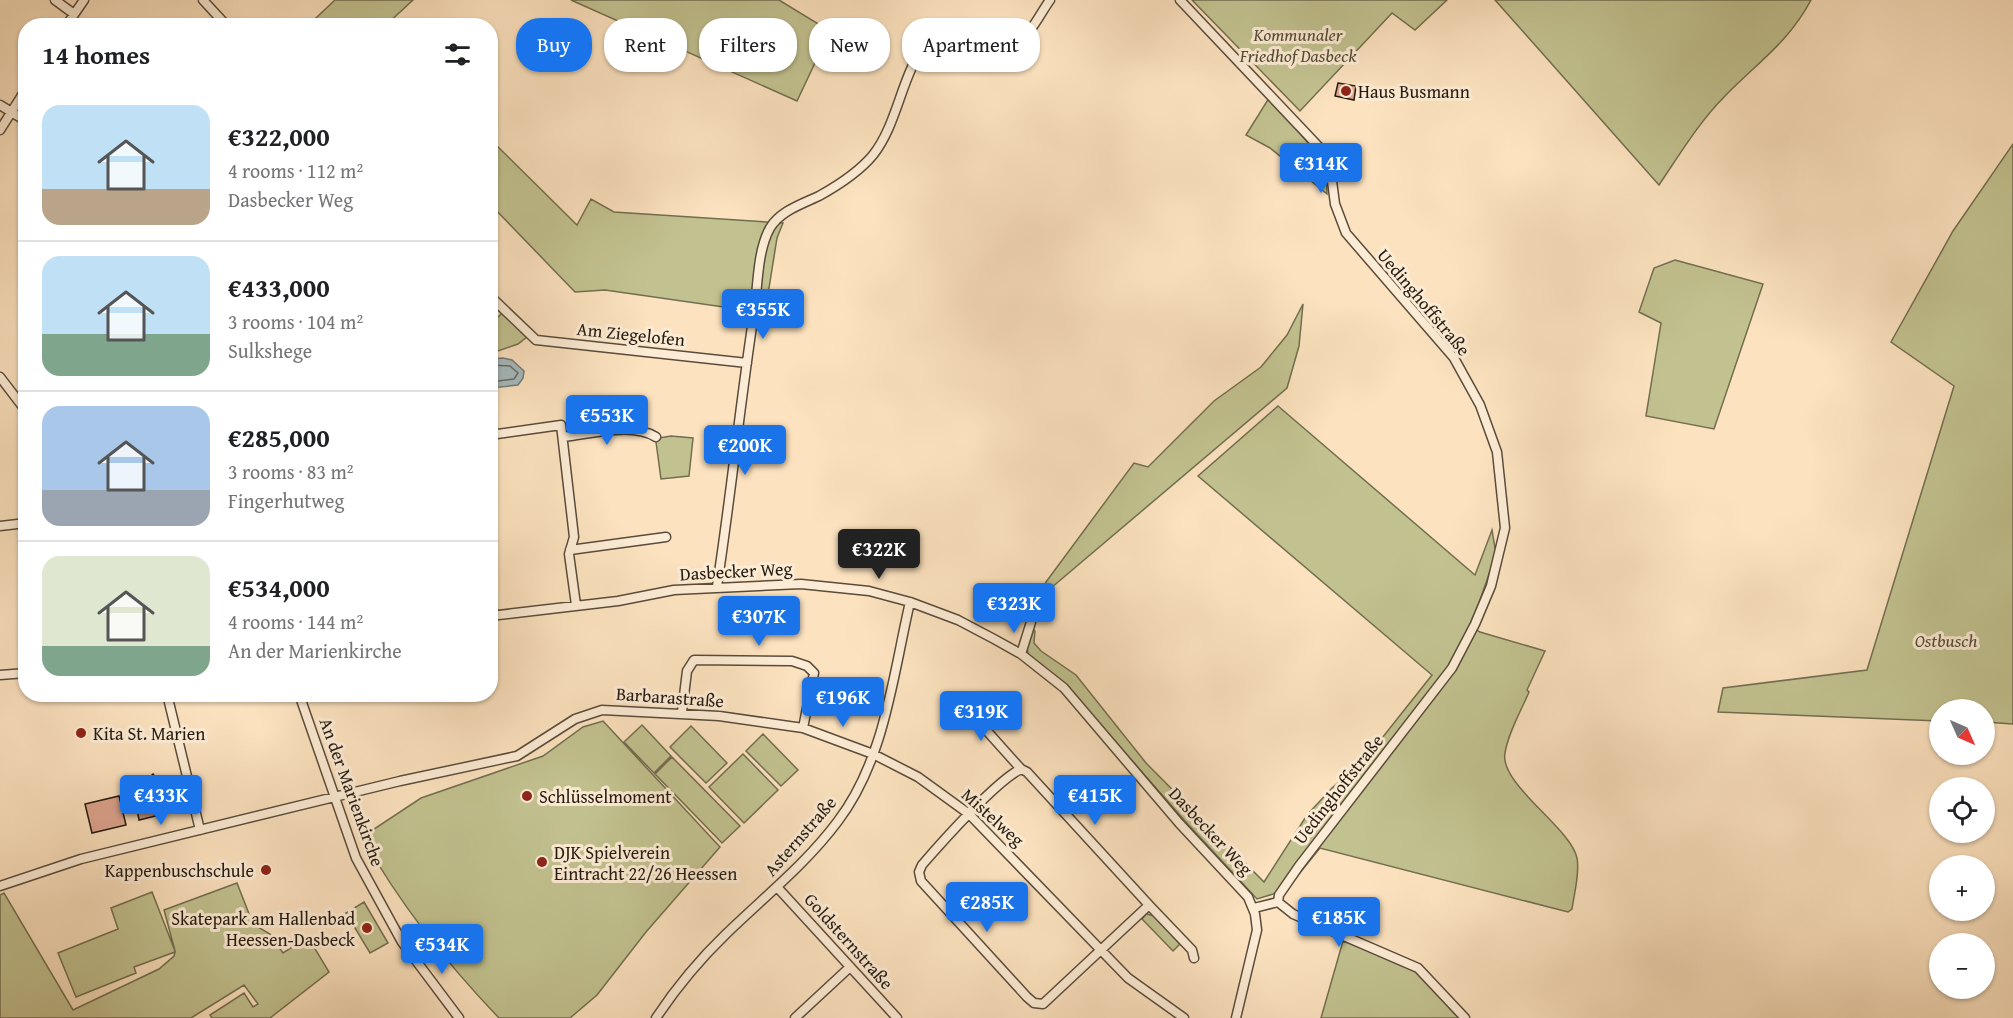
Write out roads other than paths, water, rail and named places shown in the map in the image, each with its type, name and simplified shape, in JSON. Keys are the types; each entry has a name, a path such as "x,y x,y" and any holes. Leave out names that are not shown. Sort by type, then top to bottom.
{"street":[{"path":"55,0 74,14"},
{"path":"71,18 84,0"},
{"path":"204,0 220,18"},
{"path":"717,586 766,239 775,222 782,215 840,182 873,155 883,140 919,54 930,39 940,35 1004,44 1016,42 1023,37 1050,0"},
{"name":"Uedinghoffstraße","path":"1180,0 1320,148 1330,166 1335,204 1346,233 1454,358 1480,405 1497,452 1504,502 1505,528 1501,553 1487,595 1463,648 1428,700 1299,866 1279,895 1278,902"},
{"path":"0,130 18,102"},
{"path":"0,105 18,116"},
{"name":"Am Ziegelofen","path":"498,304 536,340 747,363"},
{"path":"0,377 18,401"},
{"path":"498,433 561,425 574,537 570,550 576,605"},
{"path":"563,437 627,430 645,432 656,437"},
{"path":"0,525 18,524"},
{"path":"570,550 666,537"},
{"name":"Dasbecker Weg","path":"498,615 717,586 801,584 869,591 910,602 958,620 1021,654 1056,681 1079,704 1172,814 1241,887 1254,908"},
{"name":"Asternstraße","path":"656,1018 709,951 777,887 839,820 864,776 873,754 887,707 910,602"},
{"path":"1021,654 1031,622"},
{"path":"682,712 687,671 694,660 792,661 807,666 814,673 803,728"},
{"path":"0,675 18,674"},
{"path":"169,702 200,830"},
{"name":"An der Marienkirche","path":"302,702 356,858 384,913 419,966 459,1018"},
{"path":"960,702 1021,770 1027,772 1192,950 1194,958"},
{"name":"Barbarastraße","path":"0,886 45,869 200,830 333,797 517,756 575,719 602,710 682,712 803,728 873,754"},
{"name":"Mistelweg","path":"873,754 918,777 969,814 1101,952 1136,985 1184,1018"},
{"path":"1021,770 1009,775 969,814 919,870 921,881 1027,997 1034,1003 1043,1004 1101,952 1149,904"},
{"name":"Goldsternstraße","path":"777,887 897,1018"},
{"path":"1236,1018 1257,930 1254,908 1278,902 1293,914 1418,968 1465,1018"},
{"path":"795,1018 850,967"}],"water":[{"path":"498,358 512,360 524,371 523,378 518,385 498,387"}],"place":[{"name":"Haus Busmann","path":"1346,91"},
{"name":"Kita St. Marien","path":"81,733"},
{"name":"Schlüsselmoment","path":"527,796"},
{"name":"DJK Spielverein Eintracht 22/26 Heessen","path":"542,862"},
{"name":"Kappenbuschschule","path":"266,870"},
{"name":"Skatepark am Hallenbad Heessen-Dasbeck","path":"367,928"}],"park label":[{"name":"Kommunaler Friedhof Dasbeck","path":"1298,44"},
{"name":"Ostbusch","path":"1946,640"}]}
